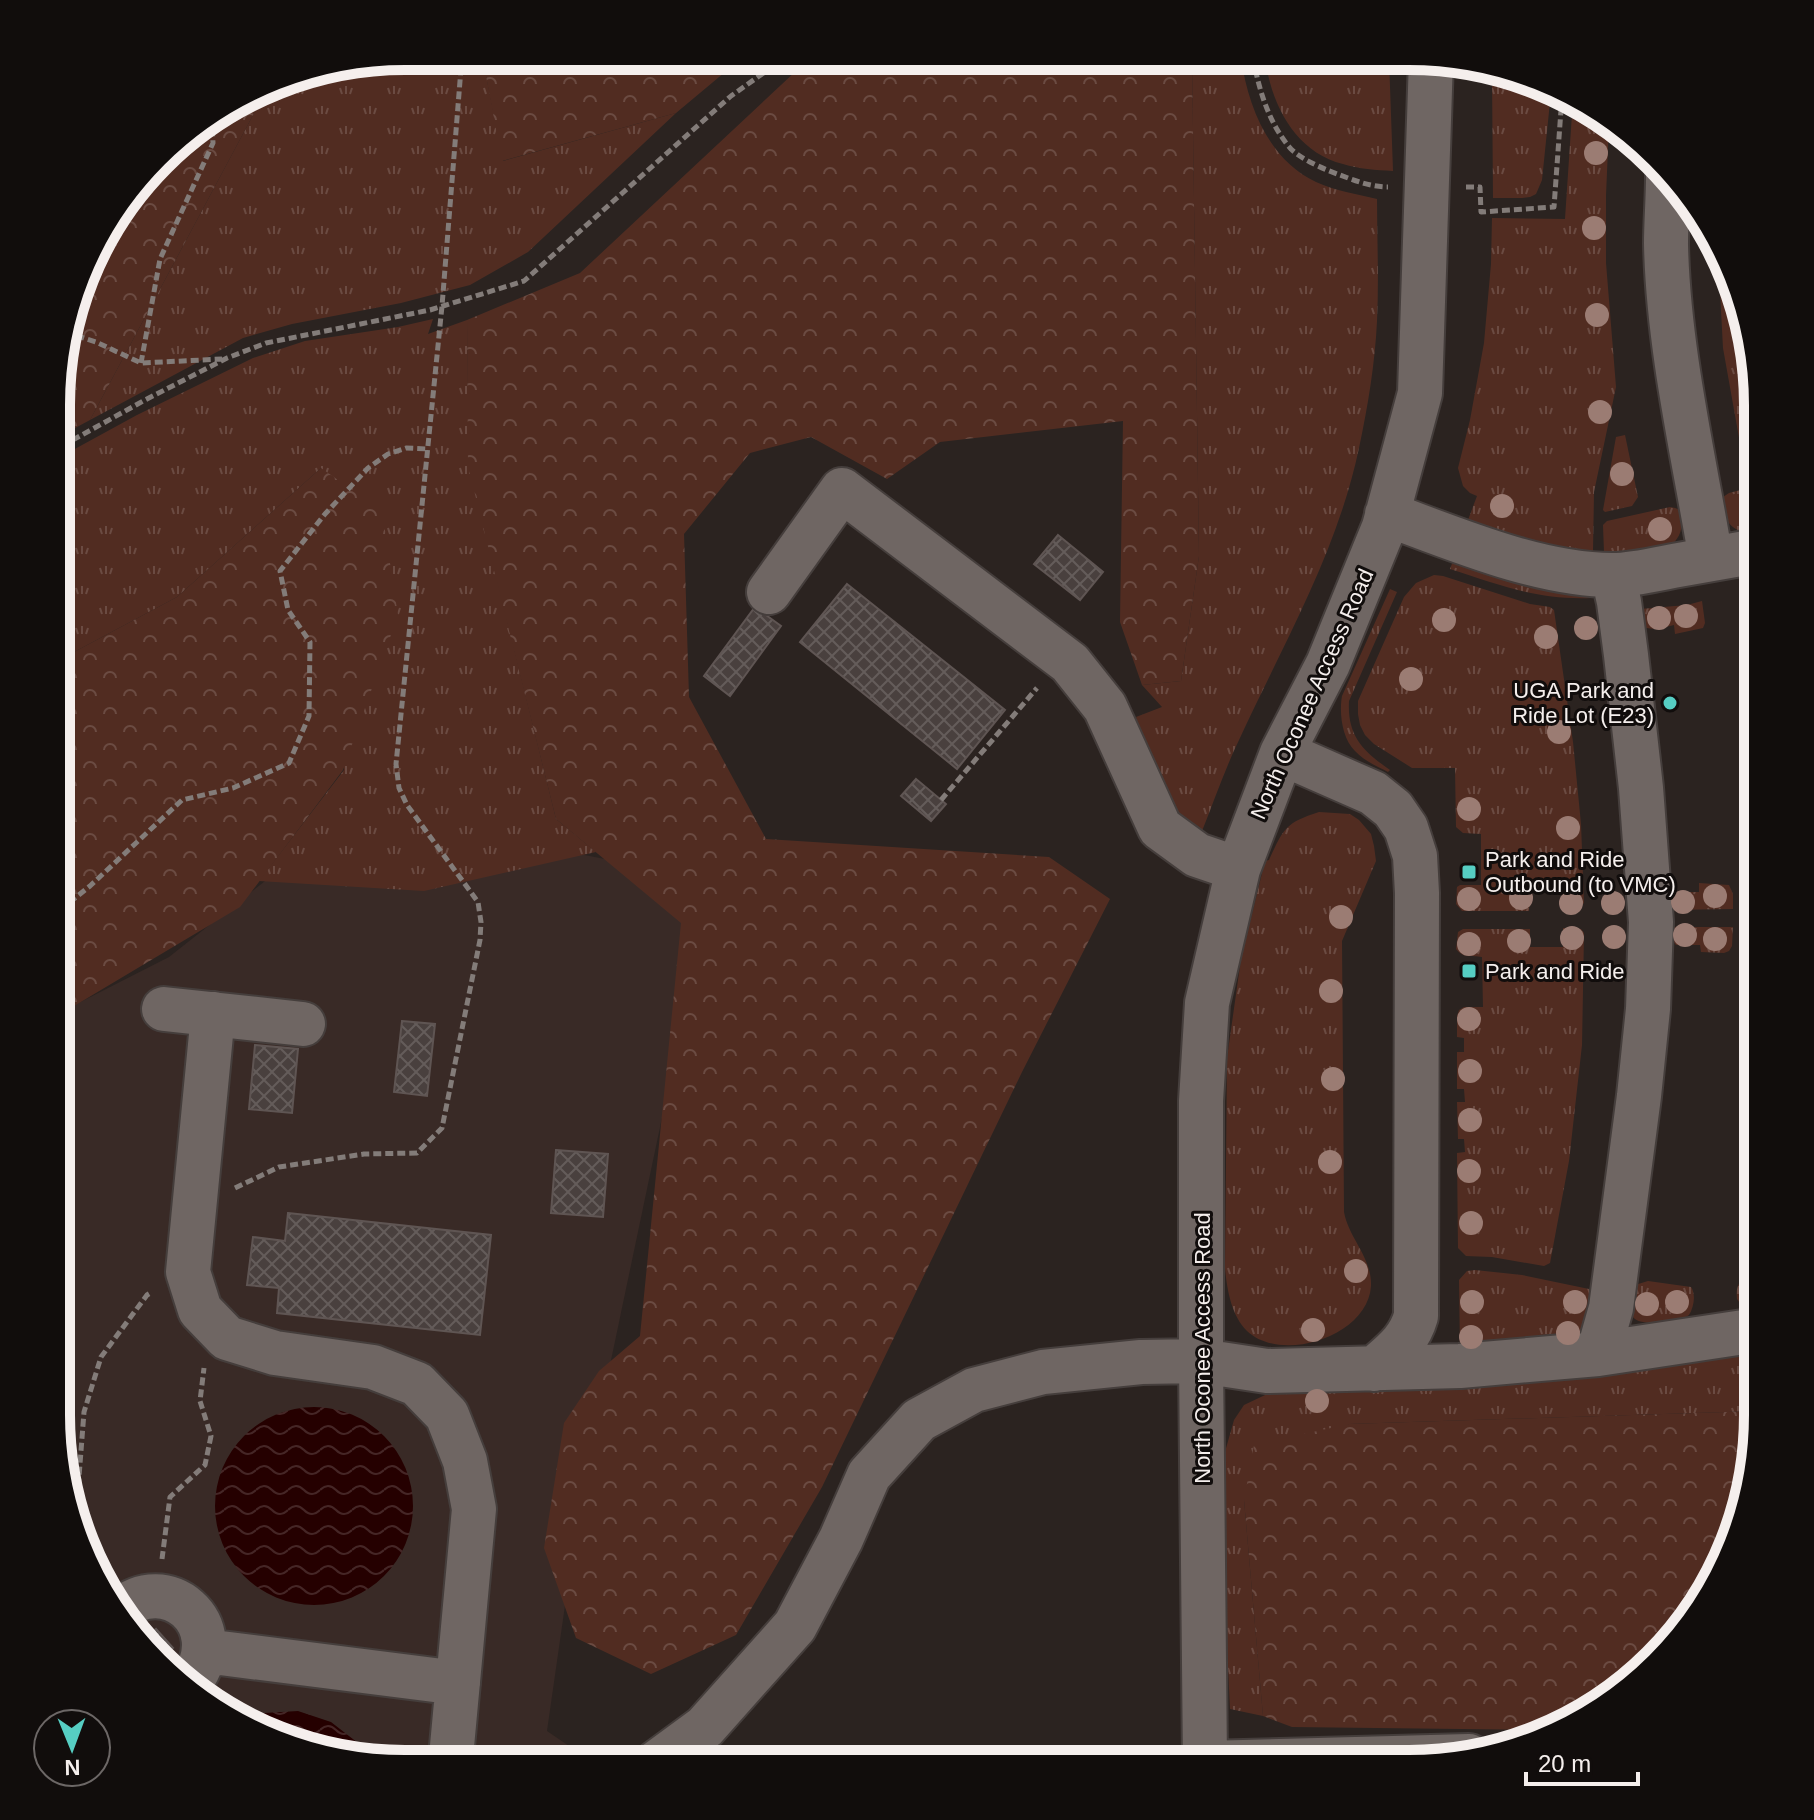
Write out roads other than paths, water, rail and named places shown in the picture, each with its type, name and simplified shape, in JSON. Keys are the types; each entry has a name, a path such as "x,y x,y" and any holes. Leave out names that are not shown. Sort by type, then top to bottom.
{"street":[{"name":"North Oconee Access Road","path":"1205,1750 1201,1101 1207,1003 1238,869 1282,753 1328,664 1384,527 1420,393 1431,71"},
{"path":"1668,192 1666,245 1670,306 1711,559"},
{"path":"769,592 842,490 1070,663 1105,707 1160,828 1197,855 1238,869"},
{"path":"1387,514 1529,563 1570,572 1639,573 1744,553"},
{"path":"1598,1354 1611,1308 1639,1096 1648,1009 1651,922 1641,788 1619,602 1613,575"},
{"path":"1282,753 1373,793 1393,809 1406,828 1415,856 1416,1316 1412,1332 1374,1369"},
{"path":"164,1009 303,1024"},
{"path":"213,1014 188,1272 200,1310 227,1338 275,1353 373,1367 417,1384 447,1415 465,1461 474,1509 452,1750"},
{"path":"674,1750 705,1727 795,1626 841,1539 869,1475 919,1420 974,1390 1043,1372 1141,1362 1201,1361 1267,1371 1460,1366 1598,1354 1744,1332"},
{"path":"138,1604 173,1599 187,1608 198,1620 204,1635 198,1665 458,1683"}],"water":[{"path":"314,1407 333,1408 352,1414 384,1436 406,1468 412,1487 412,1525 406,1544 384,1576 352,1598 333,1604 314,1605 295,1604 276,1598 244,1576 222,1544 216,1525 215,1506 216,1487 222,1468 244,1436 276,1414 295,1408"},
{"path":"298,1711 331,1722 361,1747 318,1739 277,1725 258,1715"}],"place":[{"name":"UGA Park and Ride Lot (E23)","path":"1670,703"},
{"name":"Park and Ride Outbound (to VMC)","path":"1469,872"},
{"name":"Park and Ride","path":"1469,971"}]}
